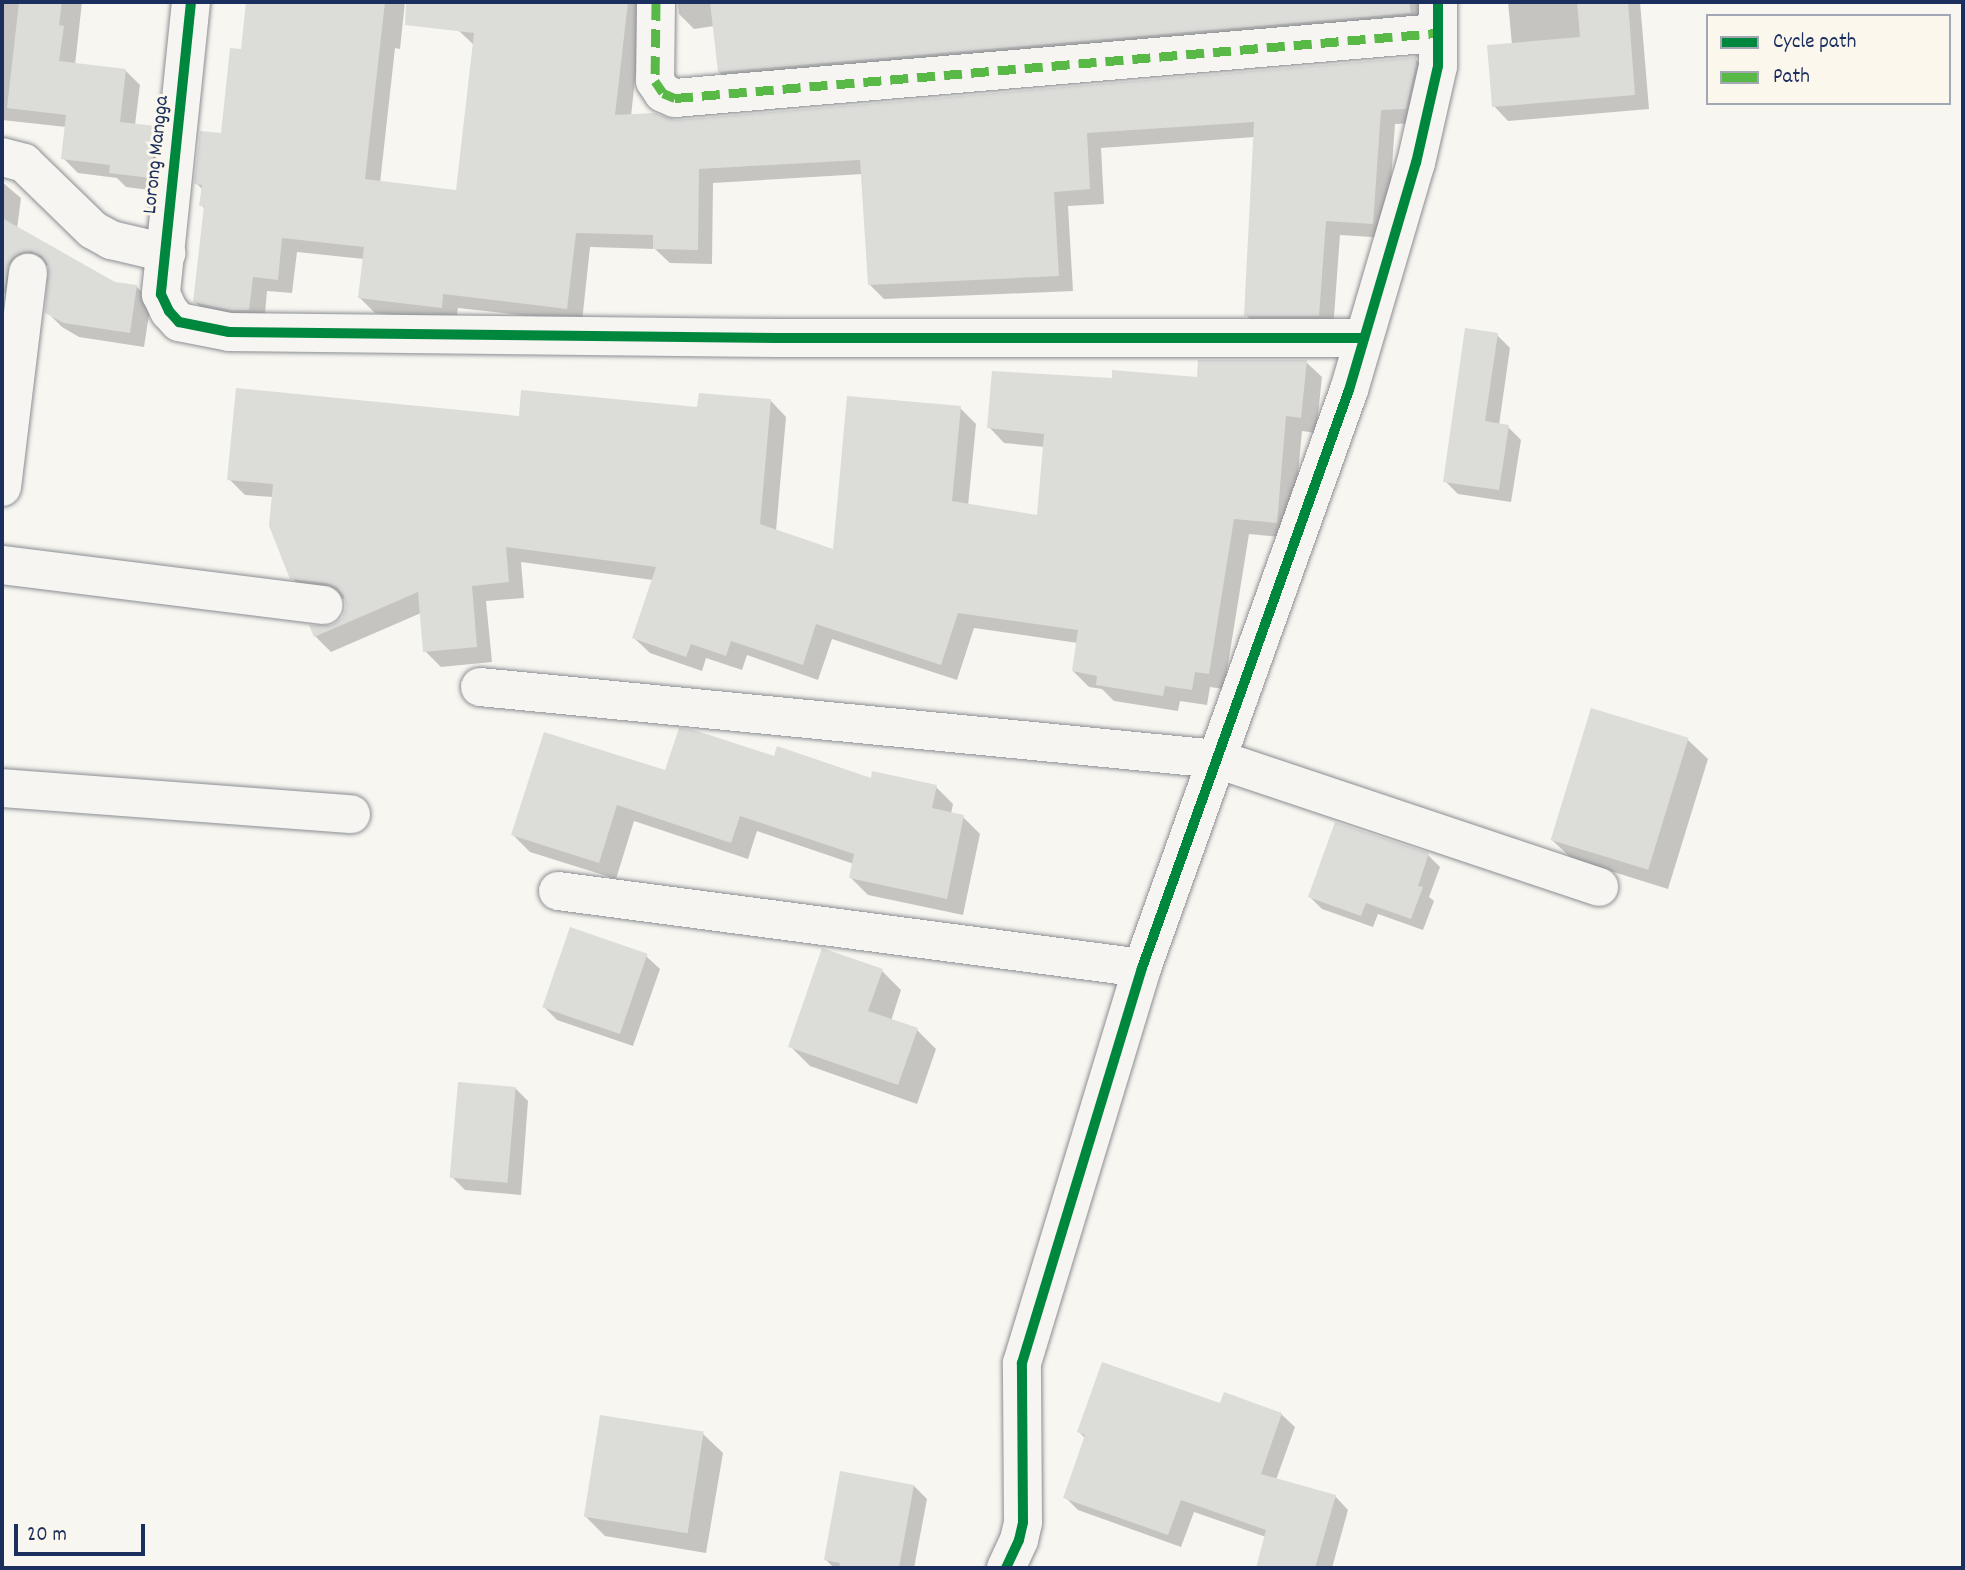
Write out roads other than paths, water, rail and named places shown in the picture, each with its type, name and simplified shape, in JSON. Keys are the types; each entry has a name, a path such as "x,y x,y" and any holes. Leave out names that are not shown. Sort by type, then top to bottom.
{"street":[{"name":"Lorong Mangga","path":"191,2 161,294 169,311 179,322 229,332 778,338 1364,338"},
{"path":"656,2 655,81 663,93 675,98 1437,17 1438,66 1416,163 1349,390 1142,968 1022,1363 1023,1521 1019,1539 1006,1568"},
{"path":"2,157 24,163 93,230 111,240 166,253"},
{"path":"2,487 28,273"},
{"path":"2,565 324,605"},
{"path":"480,687 1217,760 1599,887"},
{"path":"2,788 351,814"},
{"path":"558,891 1142,968"}]}
